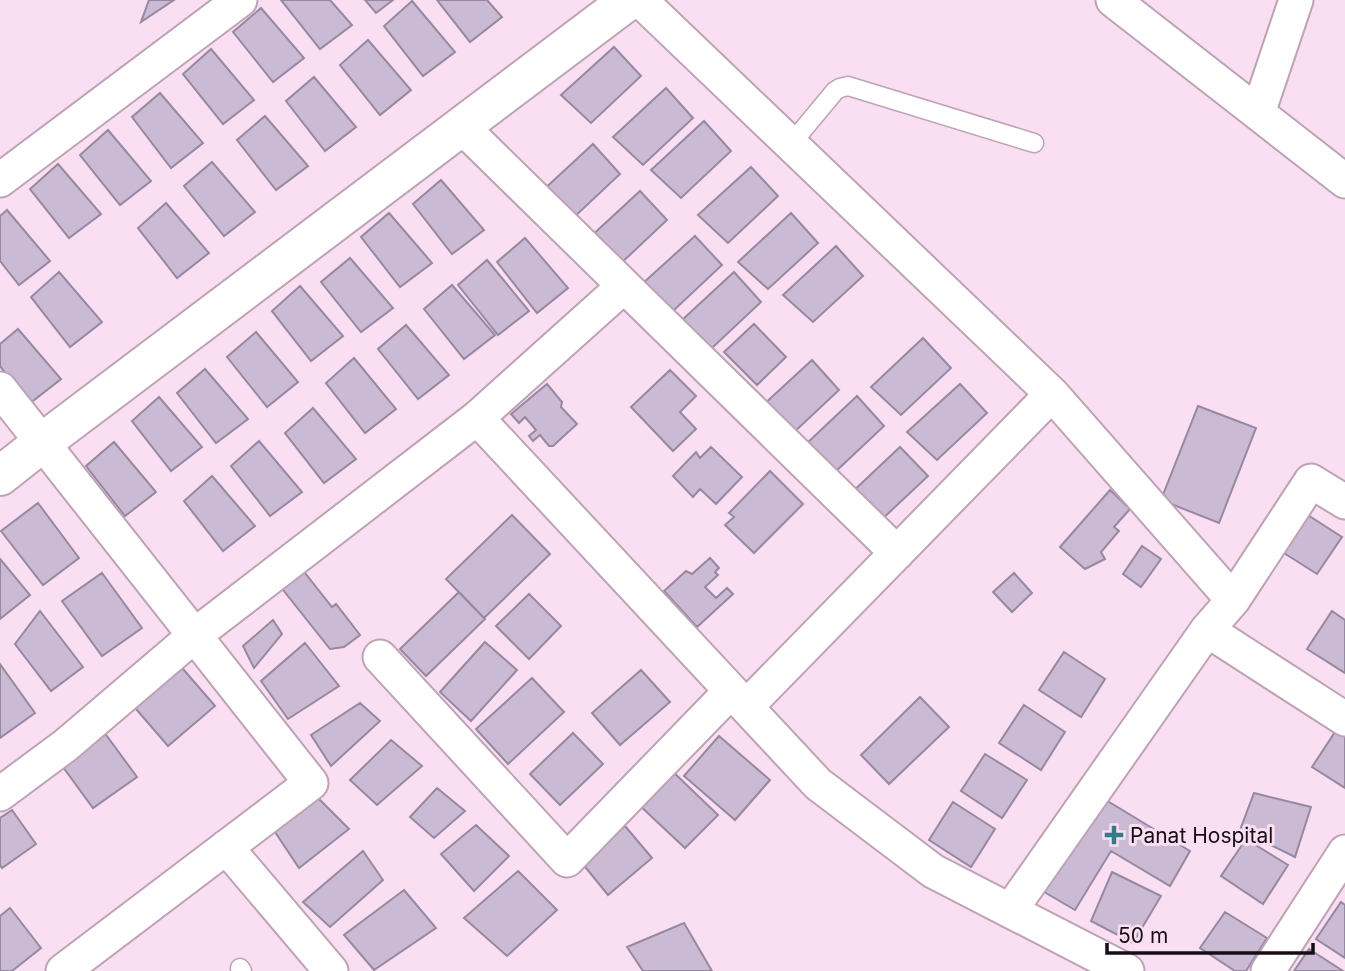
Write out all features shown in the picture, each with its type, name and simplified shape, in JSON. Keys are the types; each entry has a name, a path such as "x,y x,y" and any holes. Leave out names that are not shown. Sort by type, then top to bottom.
{"street":[{"path":"0,180 240,0"},
{"path":"0,476 629,0"},
{"path":"640,0 1052,394 1233,600"},
{"path":"1113,0 1345,181"},
{"path":"1258,113 1296,0"},
{"path":"461,126 897,553"},
{"path":"0,794 66,745 195,635 478,418 624,286"},
{"path":"0,389 311,783 63,971"},
{"path":"380,657 568,860 897,553 1052,394"},
{"path":"478,418 818,784 933,871 1127,971"},
{"path":"1010,911 1207,631 1233,600 1311,481 1345,502"},
{"path":"1207,631 1345,719"},
{"path":"226,847 331,971"},
{"path":"1268,971 1345,852"}],"lane":[{"path":"791,144 835,91 848,86 1034,143"}],"building":[{"path":"149,0 174,0 141,22"},
{"path":"281,0 330,0 352,25 320,49"},
{"path":"365,0 393,0 376,13"},
{"path":"437,0 487,0 502,17 470,42"},
{"path":"412,1 455,52 423,76 384,26"},
{"path":"261,8 304,58 273,82 233,32"},
{"path":"368,40 411,90 380,115 340,65"},
{"path":"614,47 641,76 591,123 561,95"},
{"path":"211,49 254,100 223,124 183,74"},
{"path":"314,77 356,127 325,151 286,101"},
{"path":"666,88 693,118 643,165 613,137"},
{"path":"160,93 203,143 171,168 132,117"},
{"path":"265,116 308,166 276,190 237,140"},
{"path":"704,121 731,151 681,198 651,170"},
{"path":"108,130 151,181 120,205 80,155"},
{"path":"593,144 620,174 570,221 540,193"},
{"path":"212,162 255,212 224,236 184,186"},
{"path":"58,164 101,214 69,238 30,189"},
{"path":"751,167 778,196 728,243 698,215"},
{"path":"441,180 484,230 452,254 413,204"},
{"path":"640,191 667,220 617,267 587,240"},
{"path":"166,203 209,253 177,278 138,228"},
{"path":"7,210 50,261 19,285 0,261 0,216"},
{"path":"389,213 432,263 400,287 361,237"},
{"path":"791,213 818,243 768,289 738,262"},
{"path":"695,236 722,265 672,312 642,284"},
{"path":"525,238 568,288 537,313 497,262"},
{"path":"836,246 863,276 813,322 783,295"},
{"path":"350,258 393,308 361,332 321,282"},
{"path":"487,260 529,311 498,335 458,285"},
{"path":"59,272 102,322 70,347 31,297"},
{"path":"734,272 761,302 711,349 681,321"},
{"path":"452,285 495,335 464,359 424,309"},
{"path":"300,286 343,336 311,361 272,311"},
{"path":"754,324 786,357 757,385 724,352"},
{"path":"406,325 449,375 418,399 378,349"},
{"path":"18,329 61,379 29,404 0,366 0,344"},
{"path":"256,332 298,382 267,407 227,357"},
{"path":"923,338 951,368 901,415 871,387"},
{"path":"354,358 396,409 365,433 326,383"},
{"path":"812,360 839,390 789,437 759,409"},
{"path":"205,369 248,419 216,443 177,393"},
{"path":"670,370 696,396 680,412 696,429 673,451 631,407"},
{"path":"547,384 562,402 561,407 577,424 553,446 549,446 540,435 533,441 529,436 536,430 525,417 519,423 511,414"},
{"path":"960,384 987,413 937,460 907,432"},
{"path":"857,396 884,426 834,473 805,445"},
{"path":"159,397 202,447 171,471 132,421"},
{"path":"1198,406 1256,428 1219,523 1161,500"},
{"path":"313,408 356,459 324,483 285,433"},
{"path":"259,441 302,492 270,516 231,466"},
{"path":"114,442 156,492 125,516 86,466"},
{"path":"711,447 742,477 716,504 700,489 693,497 673,476 696,452 700,458"},
{"path":"900,447 928,476 878,523 848,496"},
{"path":"770,471 803,504 754,553 725,525 734,517 729,513"},
{"path":"212,476 255,526 223,551 184,501"},
{"path":"1110,490 1130,509 1114,527 1119,531 1101,552 1105,559 1085,569 1060,547"},
{"path":"38,503 79,558 43,585 1,531"},
{"path":"1300,510 1342,537 1317,574 1276,548"},
{"path":"512,515 550,554 484,618 446,579"},
{"path":"1142,546 1161,559 1141,587 1123,574"},
{"path":"710,558 719,568 715,572 718,575 705,587 716,598 727,588 733,594 697,627 664,591 686,571 692,574"},
{"path":"0,559 30,595 0,619"},
{"path":"294,559 332,607 336,604 360,635 344,647 330,649 272,576"},
{"path":"102,573 142,628 102,656 62,601"},
{"path":"1014,573 1032,593 1012,612 993,592"},
{"path":"459,592 485,619 426,676 400,649"},
{"path":"529,594 561,626 529,659 496,626"},
{"path":"40,611 83,667 51,691 15,644"},
{"path":"1332,611 1345,620 1345,673 1307,649"},
{"path":"273,620 282,634 254,668 243,646"},
{"path":"485,642 517,670 471,721 440,692"},
{"path":"305,643 339,686 288,719 261,681"},
{"path":"1064,652 1105,679 1081,717 1039,690"},
{"path":"177,662 215,706 168,746 130,702"},
{"path":"0,664 35,713 0,738"},
{"path":"641,670 670,702 620,745 592,713"},
{"path":"532,678 564,712 508,764 476,729"},
{"path":"920,697 949,727 889,784 861,755"},
{"path":"360,703 380,721 331,766 311,735"},
{"path":"1024,705 1065,732 1041,770 999,743"},
{"path":"1337,729 1345,735 1345,788 1312,767"},
{"path":"104,732 137,777 93,808 60,763"},
{"path":"573,733 603,764 560,805 530,774"},
{"path":"719,736 770,780 735,820 684,776"},
{"path":"391,740 422,766 377,805 350,780"},
{"path":"985,754 1027,780 1002,818 961,791"},
{"path":"670,769 718,815 685,848 637,803"},
{"path":"437,788 465,811 434,838 410,817"},
{"path":"1254,793 1311,807 1295,857 1240,830"},
{"path":"1096,794 1190,851 1170,886 1111,851 1075,910 1039,889"},
{"path":"318,798 349,829 299,868 273,829"},
{"path":"953,802 995,829 971,867 929,840"},
{"path":"12,810 36,844 2,868 0,818"},
{"path":"476,825 509,856 474,891 441,854"},
{"path":"625,826 652,858 608,895 582,863"},
{"path":"1246,839 1288,865 1263,904 1221,876"},
{"path":"363,851 383,880 330,927 303,902"},
{"path":"518,871 557,910 507,956 464,918"},
{"path":"1112,872 1161,896 1133,943 1091,921"},
{"path":"404,890 436,928 374,970 344,935"},
{"path":"1341,902 1345,905 1345,958 1316,939"},
{"path":"10,908 41,948 12,971 0,971 0,916"},
{"path":"1225,912 1267,938 1246,971 1235,971 1200,948"},
{"path":"684,923 712,971 643,971 627,947"},
{"path":"1309,949 1343,971 1294,971"}],"place":[{"name":"Panat Hospital","path":"1114,835"}]}
